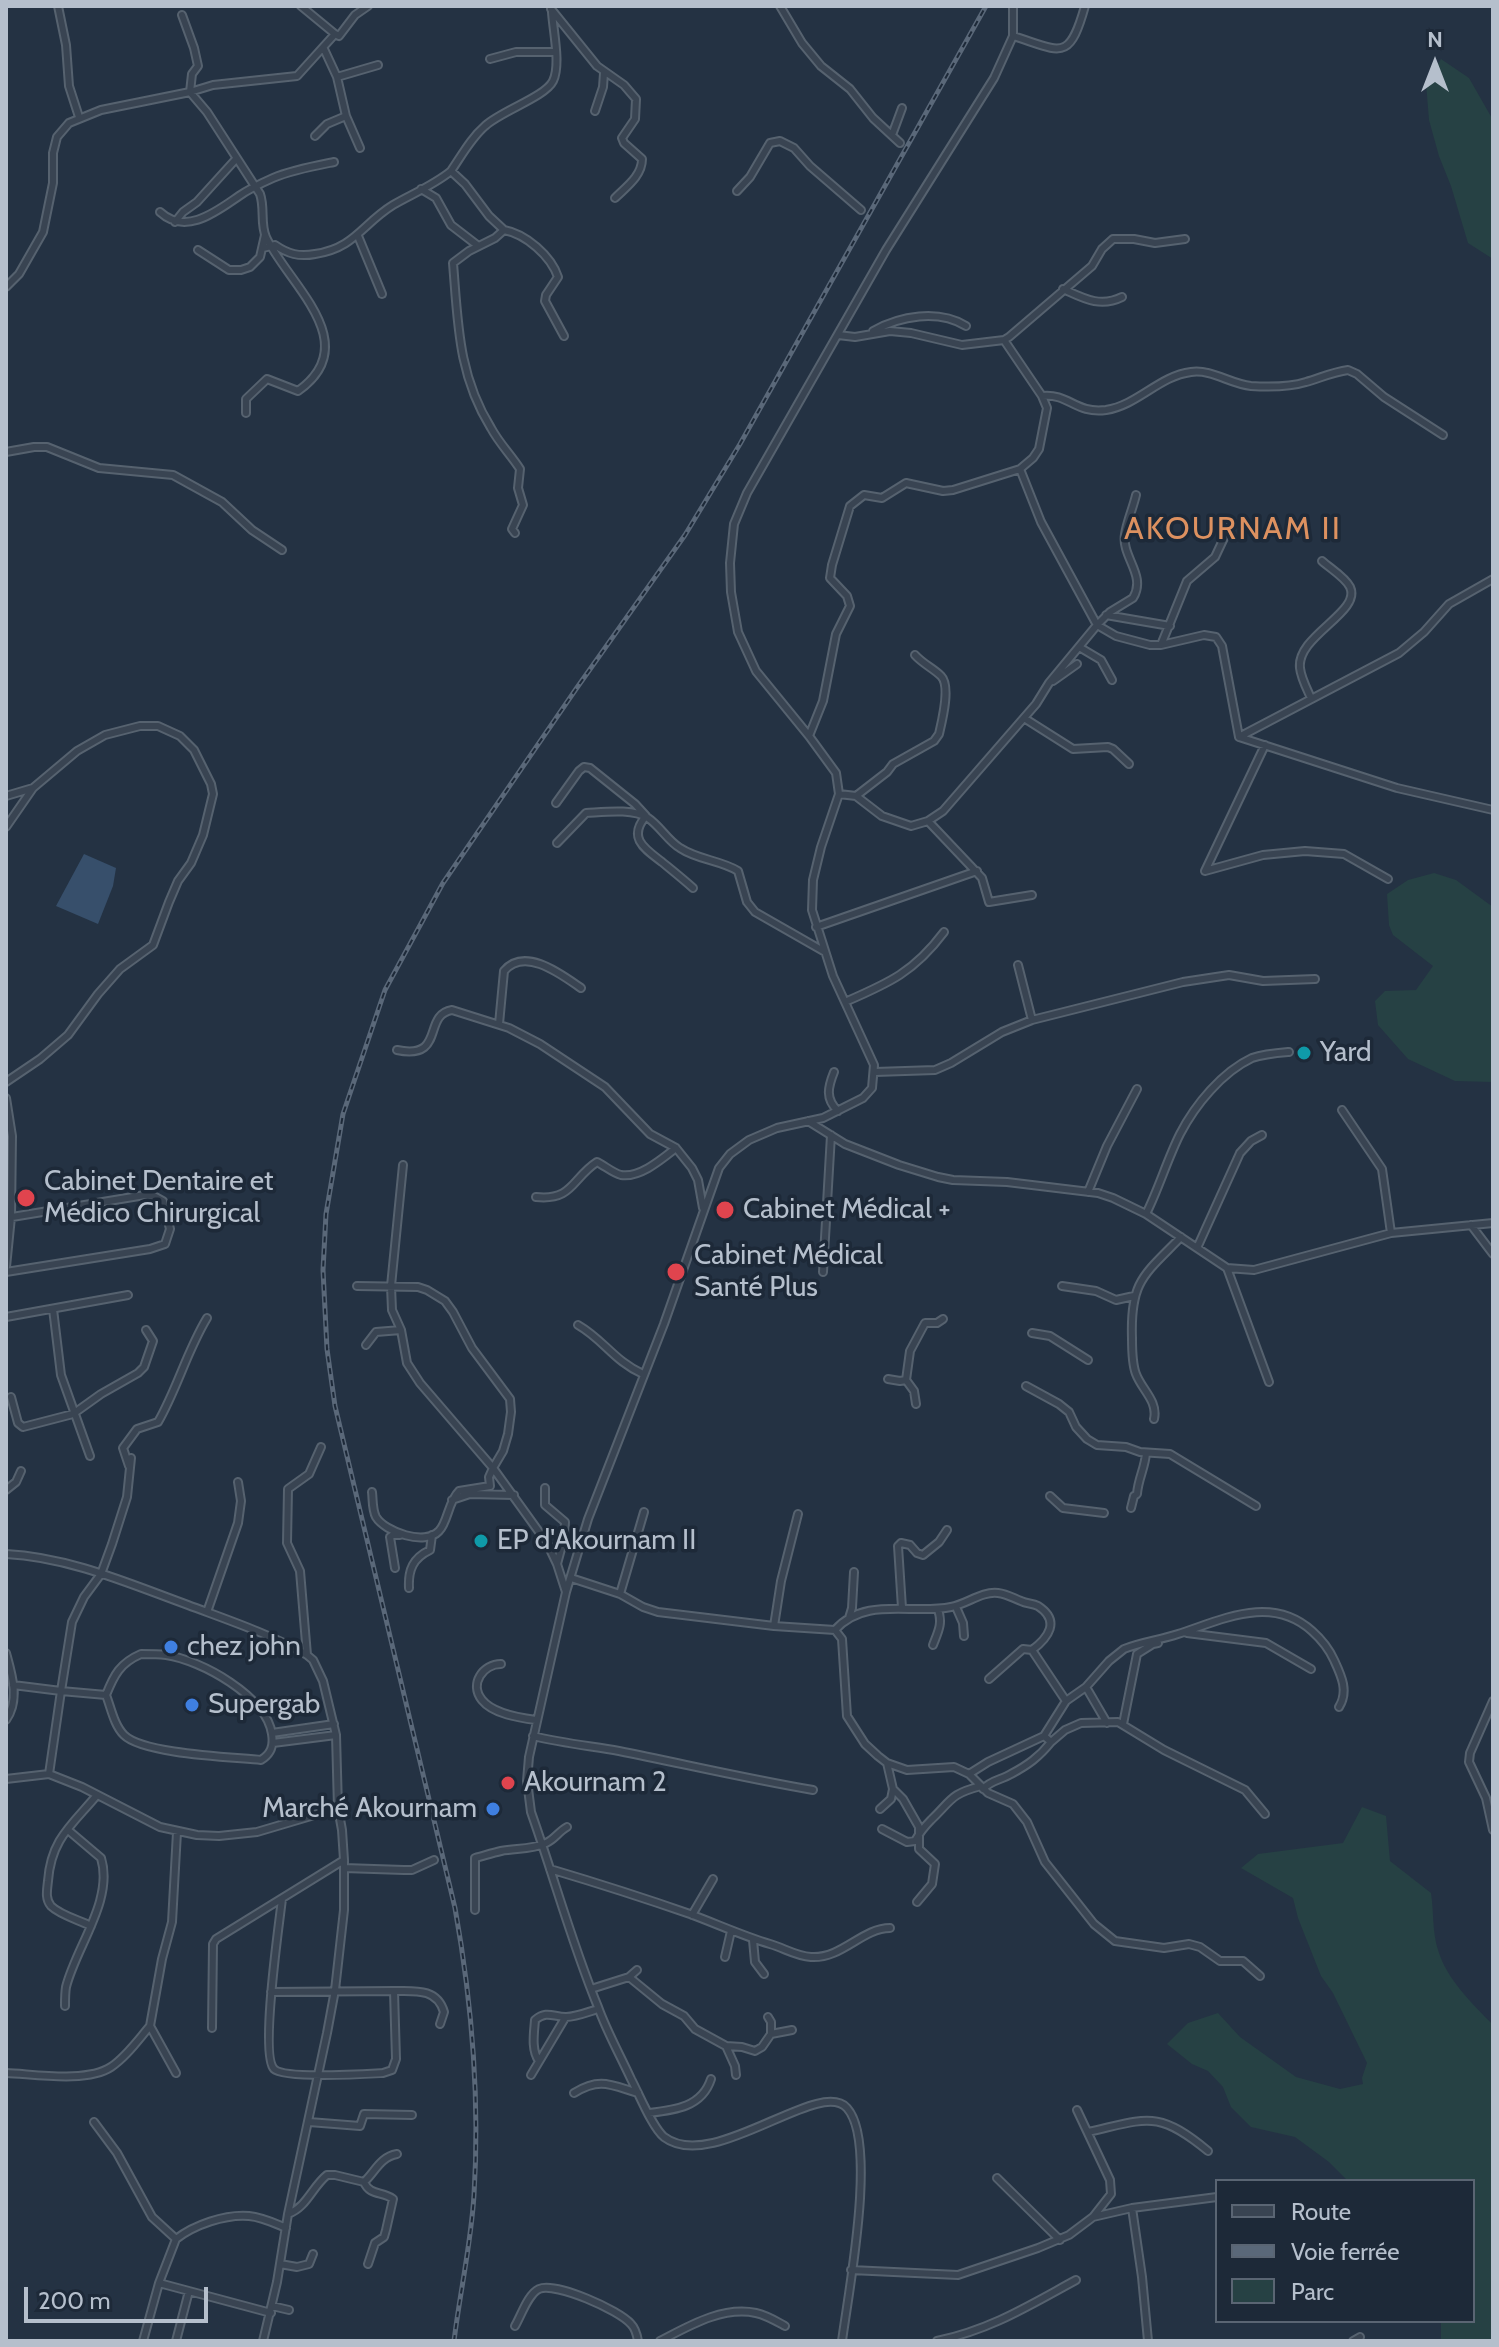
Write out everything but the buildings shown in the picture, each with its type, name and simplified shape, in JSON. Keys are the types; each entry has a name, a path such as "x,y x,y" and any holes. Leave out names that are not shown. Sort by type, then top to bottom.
{"street":[{"path":"58,6 66,45 69,86 79,117"},
{"path":"301,6 339,36 355,15 368,6"},
{"path":"780,6 802,43 821,66 850,89 873,118 900,143"},
{"path":"842,2341 859,2206 860,2143 856,2124 847,2107 826,2101 816,2103 763,2126 704,2145 684,2145 665,2137 638,2093 598,2009 531,1812 529,1757 566,1592 588,1519 664,1324 719,1168 730,1154 764,1133 823,1118 872,1088 874,1065 825,952 812,910 813,880 839,794 836,773 756,671 738,632 731,592 734,524 742,502 909,211 994,78 1013,36 1013,6"},
{"path":"1013,36 1053,48 1066,46 1073,42 1085,6"},
{"path":"263,248 271,245 303,256 332,251 358,236 389,208 451,171 486,125 551,85 555,73 555,52 551,8"},
{"path":"551,8 604,73 624,85 636,99 635,119 622,138 642,159 640,171 615,198"},
{"path":"182,15 198,66 192,74 190,92 207,112 263,202 263,248 253,264 235,271 229,270 198,250"},
{"path":"6,287 19,274 43,232 53,183 53,153 57,137 69,123 101,110 213,85 297,76 335,34"},
{"path":"324,49 337,77 346,116 360,148"},
{"path":"490,59 516,52 555,52"},
{"path":"337,77 378,65"},
{"path":"595,111 604,73"},
{"path":"892,135 902,108"},
{"path":"315,136 327,124 346,116"},
{"path":"737,191 750,177 770,143 780,141 794,148 861,210"},
{"path":"175,222 236,159"},
{"path":"160,212 175,222 211,216 270,179 334,162"},
{"path":"451,171 489,216 504,230 517,234 543,253 558,274 545,298 564,336"},
{"path":"421,189 432,194 451,225 477,245"},
{"path":"504,230 453,263 462,358 470,384 491,430 520,469 518,488 523,505 512,529 515,533"},
{"path":"246,413 246,399 267,379 298,391 323,362 322,326 304,291 265,235"},
{"path":"358,236 382,294"},
{"path":"838,335 855,337 883,331 911,333 962,345 1004,340 1092,266 1102,249 1113,239 1155,243 1185,239"},
{"path":"1063,289 1090,301 1110,302 1122,297"},
{"path":"866,334 884,325 924,316 953,319 966,326"},
{"path":"809,736 823,701 836,634 850,606 847,596 830,578 850,506 864,495 885,497 906,483 943,491 953,490 1020,469 1033,458 1042,441 1047,413 1042,396 1004,340"},
{"path":"1042,396 1062,397 1079,408 1101,410 1132,401 1173,377 1189,372 1202,372 1253,386 1303,383 1348,370 1443,435"},
{"path":"6,452 47,447 99,468 173,475 222,502 252,530 282,550"},
{"path":"1020,469 1041,522 1097,625 1109,634 1131,642 1161,645 1204,635 1216,637 1222,646 1239,737"},
{"path":"839,794 856,796 882,816 911,826 928,821 943,811 1036,704 1049,683 1097,625 1137,592 1136,572 1125,544 1136,495"},
{"path":"1161,645 1187,581 1215,557 1232,521"},
{"path":"1311,698 1299,667 1302,657 1318,632 1349,604 1351,595 1348,584 1322,561"},
{"path":"1239,737 1399,653 1424,632 1449,604 1493,579"},
{"path":"1106,615 1170,626"},
{"path":"1079,647 1101,660 1112,680"},
{"path":"856,796 893,764 934,741 939,734 946,685 941,676 915,655"},
{"path":"1049,683 1077,664"},
{"path":"1024,718 1073,749 1108,747 1129,764"},
{"path":"6,827 33,788 91,742 122,729 153,725 180,736 194,750 213,794 203,835 191,863 178,881 153,945 120,969 68,1035 6,1082"},
{"path":"1239,737 1397,788 1493,810"},
{"path":"1265,745 1205,871 1263,855 1305,851 1344,854 1388,879"},
{"path":"556,803 579,771 584,767 590,768 635,804 679,848 738,871 747,902 755,912 825,952"},
{"path":"6,796 33,788"},
{"path":"557,843 586,813 646,816"},
{"path":"646,816 637,831 643,847 693,888"},
{"path":"928,821 977,871 989,902 1032,895"},
{"path":"816,927 977,871"},
{"path":"845,1002 902,975 944,932"},
{"path":"499,1024 504,971 511,965 536,962 550,967 581,988"},
{"path":"1018,965 1032,1020"},
{"path":"875,1072 935,1070 1002,1032 1032,1020 1183,982 1229,975 1263,981 1315,979"},
{"path":"397,1050 413,1053 420,1050 432,1038 438,1016 444,1011 457,1010 499,1024 540,1044 605,1087 650,1134 676,1148 698,1180 704,1211"},
{"path":"1146,1214 1179,1135 1214,1087 1254,1058 1289,1052"},
{"path":"834,1072 828,1088 829,1098 838,1111"},
{"path":"1088,1192 1107,1146 1137,1089"},
{"path":"6,1098 12,1136 6,1270 150,1249 165,1244 170,1229 163,1201 145,1195 9,1218"},
{"path":"1342,1110 1382,1169 1391,1233"},
{"path":"808,1121 845,1144 879,1158 953,1180 1007,1182 1113,1198 1146,1214 1227,1268 1269,1268 1391,1233 1493,1223"},
{"path":"823,1272 831,1135"},
{"path":"1197,1248 1240,1153 1262,1135"},
{"path":"536,1197 564,1194 597,1162 614,1172 627,1175 658,1162 676,1148"},
{"path":"403,1165 391,1286 392,1310 401,1330 407,1363 454,1425 514,1495 547,1543 566,1592"},
{"path":"1471,1225 1493,1254"},
{"path":"1154,1419 1155,1412 1136,1374 1132,1353 1134,1296 1143,1276 1181,1237"},
{"path":"1227,1268 1269,1382"},
{"path":"357,1286 418,1287 445,1301 483,1365 505,1391 511,1405 503,1451 489,1477 490,1486 459,1491 440,1529 432,1535 390,1537 395,1568"},
{"path":"1062,1286 1096,1291 1116,1300 1134,1296"},
{"path":"6,1317 128,1295"},
{"path":"53,1309 61,1375 90,1456"},
{"path":"49,1774 72,1622 84,1597 101,1574 127,1497 130,1462 123,1448 137,1429 158,1422 207,1318"},
{"path":"916,1404 914,1391 906,1380 910,1351 925,1323 937,1323 943,1319"},
{"path":"578,1325 597,1338 622,1363 643,1374"},
{"path":"11,1397 18,1423 23,1427 73,1414 141,1370 153,1341 146,1330"},
{"path":"366,1345 376,1332 401,1330"},
{"path":"1032,1333 1050,1336 1088,1360"},
{"path":"888,1379 906,1380"},
{"path":"1026,1386 1069,1412 1076,1427 1097,1445 1170,1454 1256,1506"},
{"path":"307,1655 300,1571 287,1543 287,1502 288,1489 309,1474 321,1447"},
{"path":"1131,1508 1146,1453"},
{"path":"6,1490 21,1471"},
{"path":"207,1612 238,1523 241,1501 238,1482"},
{"path":"545,1488 545,1505 565,1522 557,1564"},
{"path":"372,1492 373,1511 377,1518 404,1536"},
{"path":"452,1500 470,1494 514,1495"},
{"path":"1050,1496 1063,1508 1104,1513"},
{"path":"620,1594 644,1512"},
{"path":"774,1626 781,1581 798,1514"},
{"path":"902,1608 898,1546 908,1544 923,1555 939,1542 947,1530"},
{"path":"409,1588 408,1570 424,1552 430,1550 432,1535"},
{"path":"6,1554 54,1560 207,1612 307,1655 313,1660 323,1681 336,1735 344,1910 335,1990 263,2341"},
{"path":"849,1618 854,1572"},
{"path":"571,1578 620,1594 658,1612 835,1630 842,1639 847,1716 865,1744 887,1763 907,1770 954,1767 969,1774 982,1788 1013,1804 1027,1822 1045,1862 1094,1924 1108,1936 1122,1942 1164,1948 1189,1944 1200,1947 1220,1961 1243,1961 1260,1976"},
{"path":"835,1630 844,1620 866,1611 902,1608 938,1610 956,1607 991,1592 1041,1608 1050,1622 1050,1632 1045,1640 1032,1650 1023,1649 989,1679"},
{"path":"956,1607 963,1623 964,1636"},
{"path":"933,1645 941,1624 938,1610"},
{"path":"969,1774 1044,1736 1066,1701 1086,1687 1115,1655 1132,1646 1252,1612 1281,1613 1296,1619 1316,1634 1331,1652 1341,1677 1344,1692 1339,1707"},
{"path":"1137,1654 1180,1634 1266,1643 1311,1669"},
{"path":"1123,1724 1137,1654 1132,1646"},
{"path":"1032,1650 1066,1701"},
{"path":"6,1653 13,1685 12,1705 6,1720"},
{"path":"141,1654 167,1655 204,1667 239,1688 269,1722 273,1743 269,1754 261,1760 152,1748 132,1742 125,1736 106,1695 115,1672 128,1660 141,1654"},
{"path":"501,1664 486,1668 479,1676 477,1689 482,1700 509,1715 536,1720"},
{"path":"13,1685 106,1695"},
{"path":"1086,1687 1107,1723"},
{"path":"1493,1701 1469,1762 1486,1798 1493,1830"},
{"path":"882,1829 907,1842 915,1841 919,1831 949,1799 964,1790 982,1788 1010,1775 1040,1757 1065,1730 1081,1723 1099,1721 1123,1724 1164,1750 1245,1790 1265,1814"},
{"path":"272,1733 334,1724"},
{"path":"273,1743 336,1735"},
{"path":"533,1736 813,1790"},
{"path":"1044,1736 1051,1742"},
{"path":"880,1809 891,1799 893,1789 887,1763"},
{"path":"6,1779 49,1774 160,1827 219,1836 257,1832 338,1808"},
{"path":"893,1789 917,1821 919,1849 935,1864 932,1884 917,1902"},
{"path":"91,1926 57,1910 47,1899 51,1857 57,1843 97,1795"},
{"path":"475,1910 475,1858 542,1845 552,1841 567,1827"},
{"path":"65,2006 66,1987 91,1926 104,1879 104,1866 97,1853 68,1830"},
{"path":"6,2073 66,2075 100,2072 119,2060 150,2026 172,1922 177,1832"},
{"path":"212,2028 213,1944 216,1939 344,1864 412,1870 434,1860"},
{"path":"550,1869 692,1915 794,1954 815,1958 840,1951 877,1930 890,1928"},
{"path":"692,1915 713,1879"},
{"path":"282,1899 271,1992 269,2060 275,2070 319,2075 392,2070 396,2059 394,1991"},
{"path":"725,1957 731,1931"},
{"path":"753,1940 755,1962 764,1974"},
{"path":"591,1989 629,1977 637,1970"},
{"path":"629,1977 662,2004 684,2016 695,2029 726,2046 755,2051 762,2047 771,2034 768,2017"},
{"path":"271,1992 420,1991 433,1995 440,2002 444,2012 440,2024"},
{"path":"539,2061 534,2053 535,2020 542,2014 565,2018 598,2009"},
{"path":"531,2075 565,2018"},
{"path":"150,2026 176,2073"},
{"path":"771,2034 792,2030"},
{"path":"726,2046 736,2075"},
{"path":"649,2113 688,2106 698,2100 711,2079"},
{"path":"574,2093 595,2083 638,2093"},
{"path":"851,2270 958,2275 1060,2240 1093,2217 1111,2194 1110,2180 1077,2110"},
{"path":"309,2122 360,2126 364,2114 412,2115"},
{"path":"1088,2132 1152,2120 1167,2123 1208,2151"},
{"path":"94,2122 117,2153 152,2217 176,2239"},
{"path":"364,2182 373,2168 397,2154"},
{"path":"288,2214 296,2211 327,2175 364,2182 374,2193 393,2199 384,2237 375,2243 368,2264"},
{"path":"997,2178 1060,2240"},
{"path":"1093,2217 1132,2208 1215,2197"},
{"path":"1132,2208 1148,2341"},
{"path":"143,2341 159,2283 176,2239 206,2224 234,2216 259,2217 286,2228"},
{"path":"280,2264 303,2267 309,2264 313,2254"},
{"path":"937,2341 995,2324 1076,2280"},
{"path":"159,2283 272,2309 289,2310"},
{"path":"515,2326 535,2291 557,2289 583,2297 630,2323 638,2341"},
{"path":"176,2341 189,2291"},
{"path":"660,2341 699,2321 737,2311 759,2313 785,2326"}],"green space":[{"path":"1441,59 1469,78 1493,120 1493,259 1468,243 1429,120 1426,83"},
{"path":"1434,873 1456,880 1493,907 1493,1082 1455,1081 1408,1059 1378,1025 1375,1001 1385,991 1416,990 1433,966 1393,935 1389,925 1387,894 1408,880"},
{"path":"1362,1807 1386,1816 1390,1861 1431,1893 1435,1936 1442,1961 1461,1990 1493,2025 1493,2341 1441,2341 1441,2323 1475,2323 1475,2179 1346,2179 1295,2137 1251,2127 1231,2107 1223,2087 1208,2071 1192,2064 1167,2044 1188,2023 1218,2013 1240,2037 1296,2077 1340,2089 1363,2084 1367,2063 1333,1993 1321,1976 1293,1898 1241,1868 1258,1854 1343,1843"}],"water":[{"path":"84,854 116,868 113,886 98,924 56,906"}],"railway":[{"path":"454,2341 470,2232 476,2159 470,2015 455,1908 335,1406 327,1349 323,1270 326,1214 343,1114 385,990 443,883 685,535 740,444 986,6"}],"place":[{"name":"Yard","path":"1304,1053"},
{"name":"Cabinet Dentaire et Médico Chirurgical","path":"26,1198"},
{"name":"Cabinet Médical +","path":"725,1210"},
{"name":"Cabinet Médical Santé Plus","path":"676,1272"},
{"name":"EP d'Akournam II","path":"481,1541"},
{"name":"chez john","path":"171,1647"},
{"name":"Supergab","path":"192,1705"},
{"name":"Akournam 2","path":"508,1783"},
{"name":"Marché Akournam","path":"493,1809"}],"district":[{"name":"AKOURNAM II","path":"1233,530"}]}
